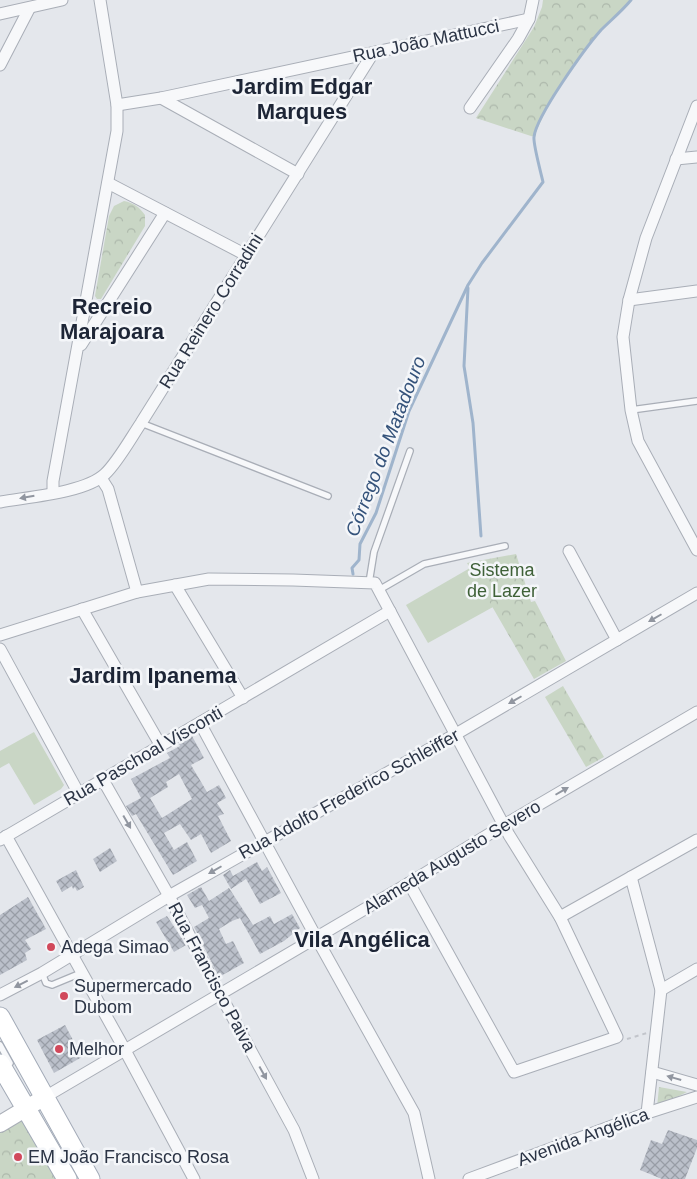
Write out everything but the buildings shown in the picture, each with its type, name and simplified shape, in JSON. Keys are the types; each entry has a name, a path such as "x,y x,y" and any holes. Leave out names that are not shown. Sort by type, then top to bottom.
{"main road":[{"path":"0,1017 67,1179"},
{"path":"11,1067 90,1179"}],"street":[{"path":"0,14 29,9 62,0"},
{"path":"53,492 53,481 117,131 117,106 100,0"},
{"path":"470,108 518,39 529,19 534,0"},
{"path":"0,65 29,9"},
{"name":"Rua João Mattucci","path":"117,106 529,19"},
{"name":"Rua Reinero Corradini","path":"0,502 75,488 93,483 107,473 373,53"},
{"path":"161,98 298,174"},
{"path":"697,106 646,238 629,300 623,336 631,410 638,441 697,550"},
{"path":"676,159 697,157"},
{"path":"108,183 246,255"},
{"path":"77,350 165,213"},
{"path":"629,300 697,291"},
{"path":"101,478 108,489 137,592"},
{"path":"569,550 617,640"},
{"path":"0,635 137,592 209,579 375,583 509,835 560,917 616,1036 514,1072 409,883"},
{"path":"175,585 243,698"},
{"name":"Rua Adolfo Frederico Schleiffer","path":"0,995 42,973 169,896 456,734 697,593"},
{"path":"82,609 161,746"},
{"name":"Rua Paschoal Visconti","path":"2,838 200,724 390,611"},
{"path":"0,649 78,794"},
{"name":"Alameda Augusto Severo","path":"0,1124 37,1104 124,1050 317,938 504,825 697,712"},
{"path":"200,724 414,1114 428,1179"},
{"name":"Rua Francisco Paiva","path":"103,780 169,896 294,1130 313,1179"},
{"path":"2,838 124,1050 194,1179"},
{"path":"560,917 697,840"},
{"path":"631,877 661,990 647,1113"},
{"path":"661,990 696,971"},
{"path":"652,1072 697,1085"},
{"name":"Avenida Angélica","path":"469,1179 647,1113 697,1097"}],"lane":[{"path":"631,410 697,401"},
{"path":"140,423 328,496"},
{"path":"369,583 374,552 410,451"},
{"path":"379,590 424,564 505,546"},
{"path":"42,973 46,982 52,985 81,974"},
{"path":"2,1044 11,1067"},
{"path":"37,1104 82,1179"},
{"path":"61,1154 75,1179"}],"path":[{"path":"616,1036 624,1040 647,1033 656,1034"}],"green space":[{"path":"543,0 631,0 607,24 580,57 554,96 534,137 476,118 534,27"},
{"path":"124,201 133,204 143,212 145,215 145,226 101,299 97,299 95,296 109,216 114,206"},
{"name":"Sistema de Lazer","path":"516,554 531,602 535,601 566,661 534,679 467,563"},
{"path":"470,568 493,607 428,643 406,605"},
{"path":"563,686 604,757 586,767 545,697"},
{"path":"34,732 64,785 61,789 34,805 9,763 0,768 0,751"},
{"path":"659,1087 687,1092 657,1107"},
{"name":"EM João Francisco Rosa","path":"20,1119 26,1122 61,1179 0,1179 0,1130"}],"waterway":[{"name":"Córrego do Matadouro","path":"353,574 352,568 359,560 360,544 376,513 409,411 468,285 482,263 543,182 534,141 537,127 543,114 552,98 594,39 631,0"},
{"path":"468,288 464,366 473,423 481,536"}],"place":[{"name":"Adega Simao","path":"51,947"},
{"name":"Supermercado Dubom","path":"64,996"},
{"name":"Melhor","path":"59,1049"},
{"name":"EM João Francisco Rosa","path":"18,1157"}],"district":[{"name":"Jardim Edgar Marques","path":"302,98"},
{"name":"Recreio Marajoara","path":"112,318"},
{"name":"Jardim Ipanema","path":"153,675"},
{"name":"Vila Angélica","path":"362,939"}]}
